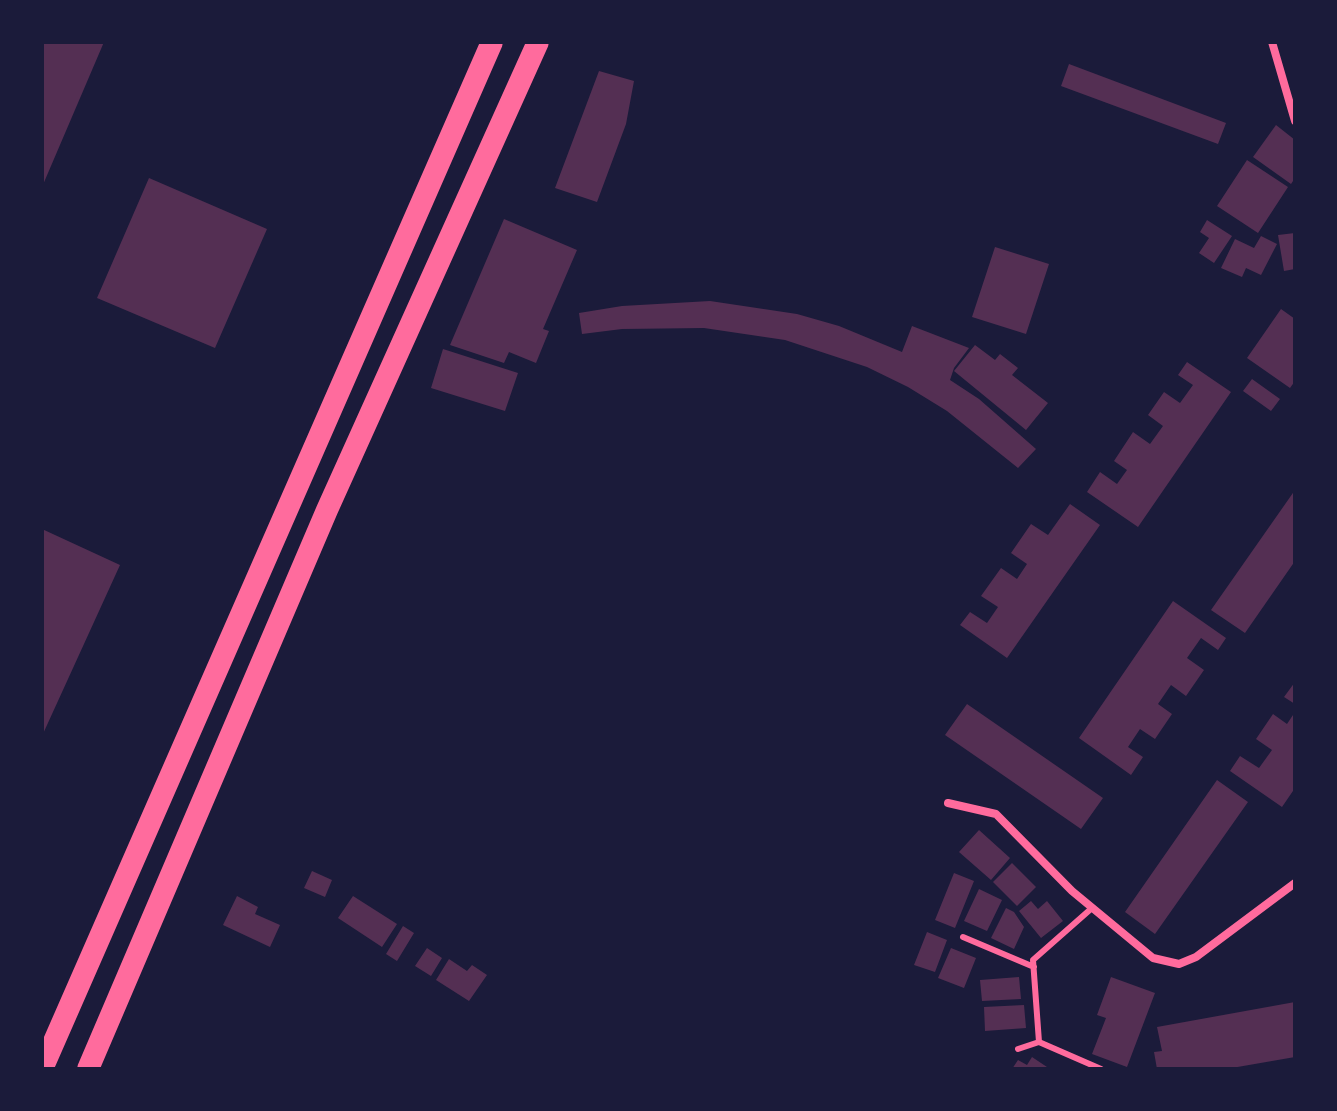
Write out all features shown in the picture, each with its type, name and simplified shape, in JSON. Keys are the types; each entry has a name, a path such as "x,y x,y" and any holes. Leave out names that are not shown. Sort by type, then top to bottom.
{"highway":[{"path":"42,1069 492,42"},
{"path":"88,1069 327,510 538,42"}],"street":[{"path":"1272,42 1295,121"},
{"path":"948,803 996,814 1092,908 1153,958 1179,964 1196,957 1295,883"}],"lane":[{"path":"1039,1042 1033,960 1092,908"},
{"path":"963,937 1034,967"},
{"path":"1018,1049 1039,1042 1101,1069"}],"building":[{"path":"42,42 104,42 42,187"},
{"path":"1069,64 1226,123 1218,144 1061,86"},
{"path":"599,71 634,81 626,124 597,202 555,188"},
{"path":"1276,125 1295,140 1295,178 1291,184 1253,157"},
{"path":"1247,160 1288,187 1258,233 1217,206"},
{"path":"149,178 267,229 215,348 97,298"},
{"path":"504,219 577,250 543,329 549,331 536,363 509,352 504,363 450,345"},
{"path":"1207,220 1232,236 1214,263 1199,253 1209,238 1200,232"},
{"path":"1295,233 1295,269 1284,271 1278,235"},
{"path":"1261,236 1277,244 1261,275 1246,268 1242,277 1221,268 1235,239 1254,248"},
{"path":"995,247 1049,264 1026,334 972,317"},
{"path":"710,301 797,314 839,326 902,352 912,326 969,348 954,368 950,380 979,399 1036,449 1018,468 947,411 908,387 867,367 785,340 704,328 622,329 582,334 579,313 622,306"},
{"path":"1281,309 1295,319 1295,381 1290,388 1247,358"},
{"path":"975,345 995,360 1000,354 1018,368 1012,375 1048,403 1026,430 954,371"},
{"path":"443,349 518,373 505,411 431,388"},
{"path":"1187,362 1231,392 1138,527 1087,492 1100,472 1117,484 1127,470 1114,461 1133,432 1150,444 1163,426 1148,415 1164,392 1180,403 1193,385 1178,375"},
{"path":"1252,379 1280,399 1271,411 1243,391"},
{"path":"1295,490 1295,561 1245,633 1211,610"},
{"path":"1070,504 1100,525 1007,658 960,625 970,612 987,623 998,607 981,596 1001,568 1017,579 1027,564 1011,553 1031,524 1048,535"},
{"path":"42,529 120,565 42,736"},
{"path":"1173,601 1226,638 1218,650 1201,638 1187,658 1204,670 1186,696 1171,685 1158,704 1172,714 1155,739 1140,729 1128,747 1143,757 1131,775 1079,738"},
{"path":"1295,682 1295,704 1284,697"},
{"path":"967,704 1103,798 1081,829 945,735"},
{"path":"1295,712 1295,788 1282,807 1230,771 1240,756 1259,768 1272,750 1256,739 1273,714 1287,724"},
{"path":"1217,780 1248,802 1155,934 1125,912"},
{"path":"979,830 1010,858 991,880 959,852"},
{"path":"1012,863 1036,887 1017,906 993,882"},
{"path":"312,871 332,880 325,897 304,888"},
{"path":"954,873 974,881 955,928 935,920"},
{"path":"979,889 1002,900 987,931 964,921"},
{"path":"237,896 258,907 255,914 280,925 270,947 223,925"},
{"path":"353,896 397,924 382,947 338,918"},
{"path":"1031,901 1038,909 1047,901 1063,921 1041,938 1019,911"},
{"path":"1006,908 1014,912 1024,927 1014,949 991,938"},
{"path":"403,926 414,933 397,961 386,954"},
{"path":"927,932 947,940 935,972 914,965"},
{"path":"427,948 442,958 431,976 415,966"},
{"path":"951,948 976,958 964,988 938,978"},
{"path":"449,959 467,971 472,965 487,975 469,1001 436,980"},
{"path":"1019,977 1021,999 982,1001 980,980"},
{"path":"1111,977 1155,993 1127,1067 1092,1054 1106,1018 1097,1015"},
{"path":"1295,1002 1295,1057 1226,1069 1157,1069 1154,1052 1162,1051 1157,1027"},
{"path":"1024,1005 1026,1028 985,1031 984,1007"},
{"path":"1032,1057 1050,1069 1012,1069 1018,1060 1027,1065"}]}
